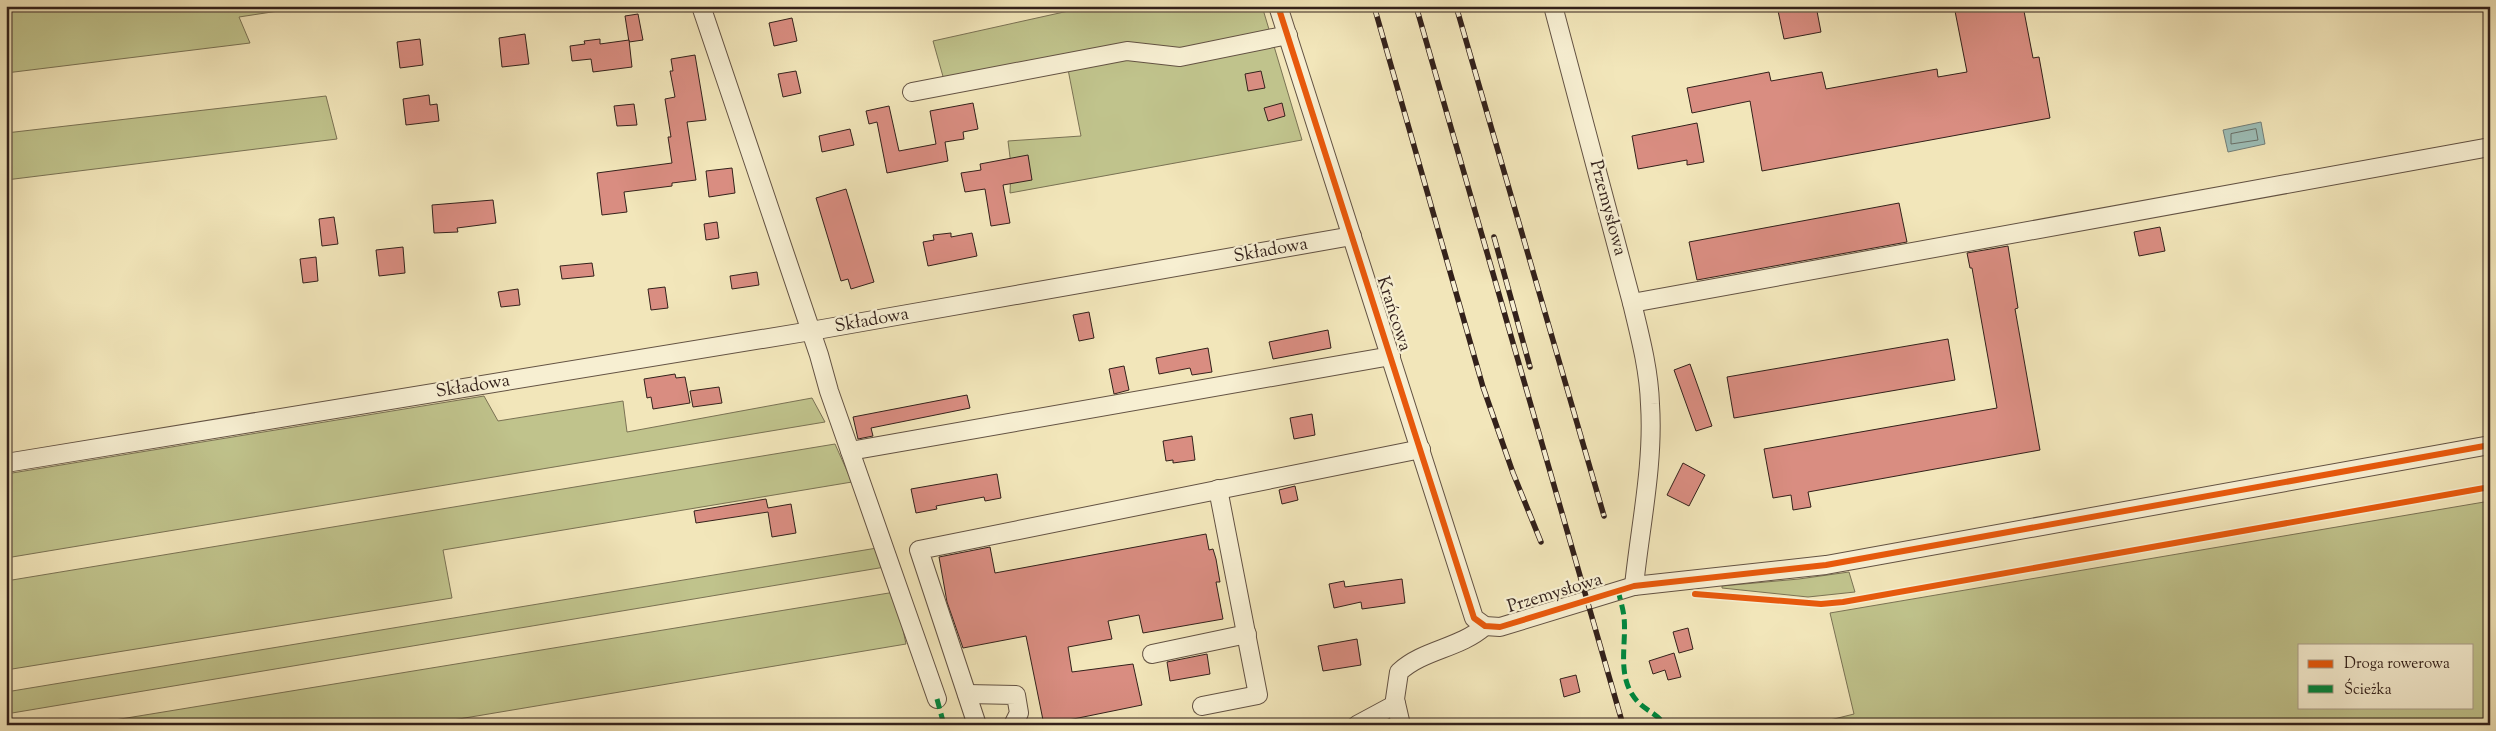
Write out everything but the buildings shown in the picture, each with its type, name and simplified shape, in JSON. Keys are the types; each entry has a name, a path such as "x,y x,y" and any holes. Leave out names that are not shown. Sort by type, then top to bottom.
{"street":[{"path":"701,6 811,331 829,391 936,699"},
{"name":"Krańcowa","path":"1278,6 1474,618 1485,626"},
{"name":"Przemysłowa","path":"1485,626 1500,627 1634,586 1649,462 1650,404 1643,351 1553,6"},
{"path":"912,92 1127,51 1180,57 1288,35"},
{"path":"1632,303 2490,147"},
{"name":"Składowa","path":"6,463 811,331 1352,236"},
{"path":"850,451 1391,356"},
{"path":"1634,586 1826,565 2490,445"},
{"path":"977,725 919,550 1421,449"},
{"path":"1202,706 1258,695 1218,489"},
{"path":"1401,725 1396,704 1396,684 1399,672 1420,656 1450,648 1473,637 1485,626"},
{"path":"1152,654 1246,634"},
{"path":"967,694 1016,696 1019,713 1013,725"},
{"path":"1357,725 1396,704"}],"green space":[{"path":"6,6 311,6 239,17 250,43 6,73"},
{"path":"1091,6 1262,6 1302,140 1010,193 1011,165 1008,141 1081,136 1065,54 944,80 933,41"},
{"path":"326,96 337,139 6,180 6,133"},
{"path":"484,396 498,421 623,401 627,432 812,398 825,422 6,558 6,474"},
{"path":"835,444 852,482 443,550 452,598 6,670 6,581"},
{"path":"2490,501 2490,725 1810,725 1854,714 1830,613"},
{"path":"877,548 885,567 6,714 6,692"},
{"path":"1849,572 1855,592 1808,597 1722,588 1722,586"},
{"path":"895,592 906,644 423,725 84,725"}],"water":[{"path":"2261,122 2265,144 2228,152 2223,130"}],"railway":[{"path":"1374,6 1483,387 1513,473 1541,542"},
{"path":"1416,6 1623,725"},
{"path":"1456,6 1604,516"},
{"path":"1494,237 1530,367"}],"marked path":[{"path":"1618,590 1624,617 1624,673 1627,683 1639,703 1665,725"},
{"path":"937,699 944,725"}],"cycle path":[{"path":"1278,6 1474,618 1485,626 1500,627 1634,586 1826,565 2490,445"},
{"path":"1695,594 1821,604 1843,602 2490,487"}]}
